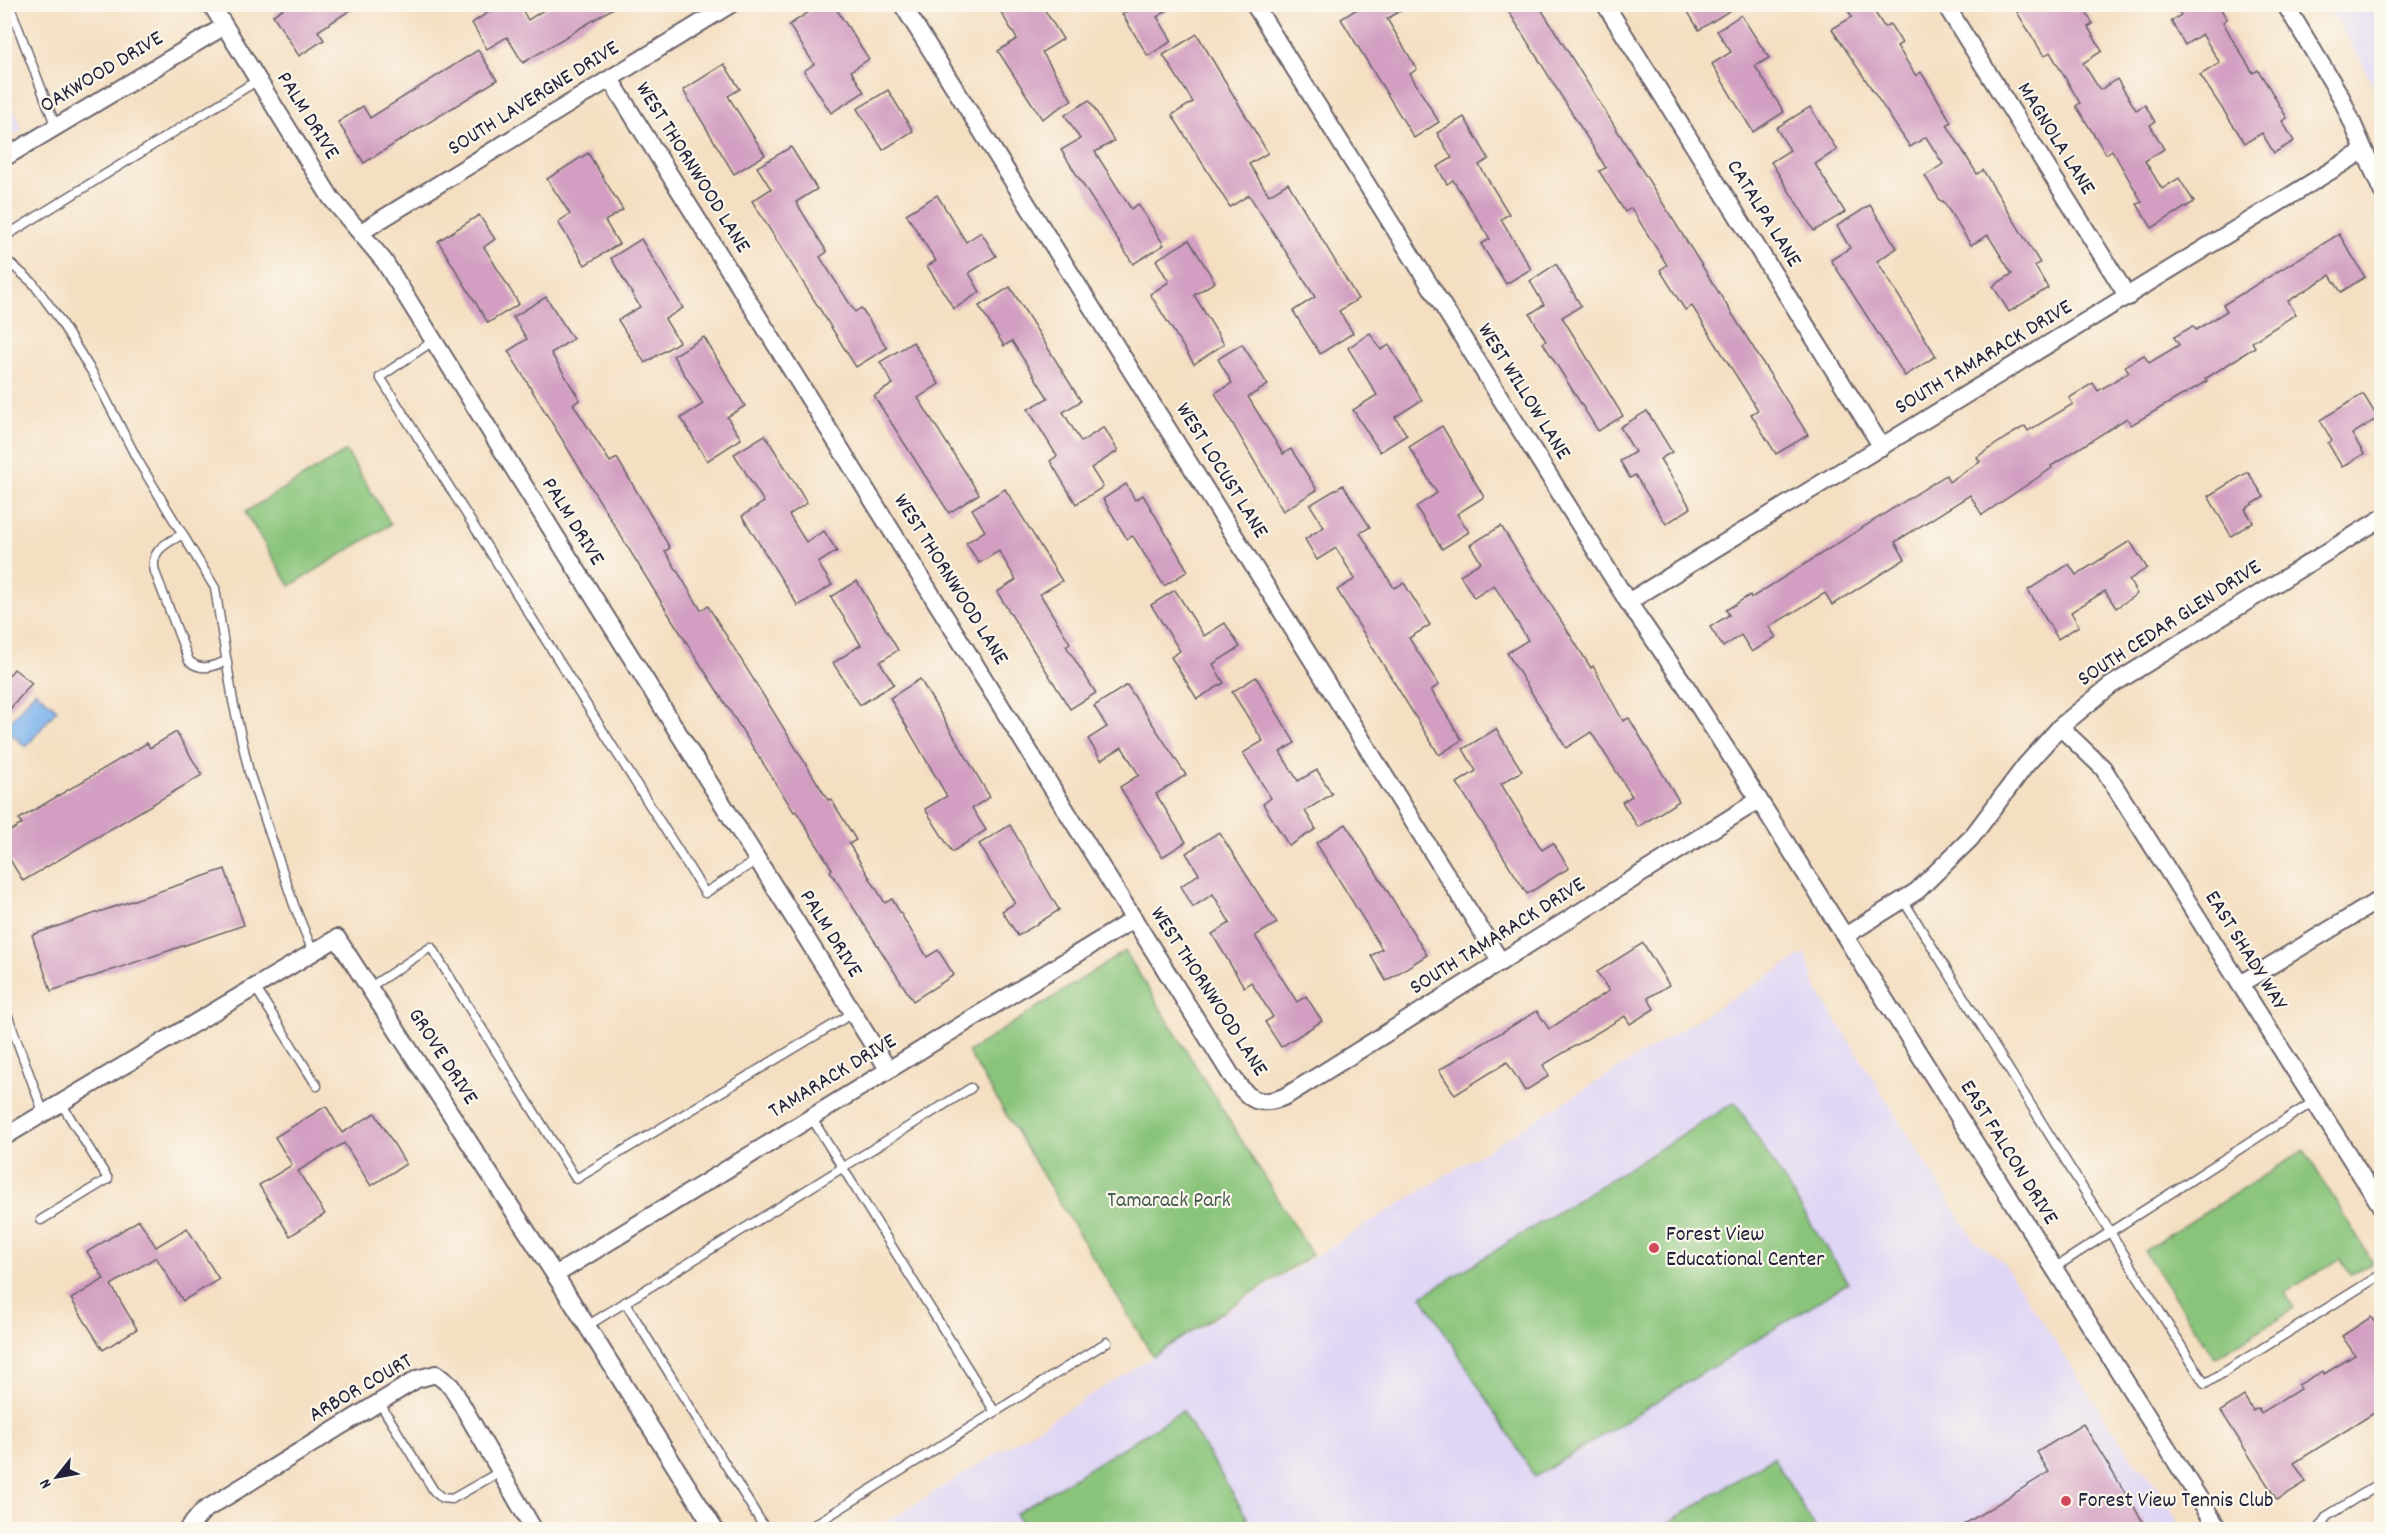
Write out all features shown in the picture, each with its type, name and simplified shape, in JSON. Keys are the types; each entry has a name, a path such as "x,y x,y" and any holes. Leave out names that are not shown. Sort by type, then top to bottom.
{"street":[{"name":"PALM DRIVE","path":"211,4 223,27 331,198 384,261 888,1070"},
{"name":"SOUTH LAVERGNE DRIVE","path":"361,232 731,4"},
{"name":"WEST LOCUST LANE","path":"902,4 1501,962"},
{"name":"WEST WILLOW LANE","path":"1254,4 1628,602 1759,800"},
{"name":"CATALPA LANE","path":"1605,4 1882,447"},
{"name":"MAGNOLA LANE","path":"1945,4 2128,297"},
{"path":"2285,4 2341,97 2382,191"},
{"name":"OAKWOOD DRIVE","path":"4,158 223,27"},
{"name":"WEST THORNWOOD LANE","path":"610,79 1231,1075 1256,1102"},
{"name":"SOUTH TAMARACK DRIVE","path":"1628,602 2364,152"},
{"name":"SOUTH CEDAR GLEN DRIVE","path":"1845,936 1917,891 1971,838 2025,766 2060,727 2110,686 2382,518"},
{"name":"EAST SHADY WAY","path":"2060,727 2103,768 2382,1208"},
{"name":"SOUTH TAMARACK DRIVE","path":"1256,1102 1275,1101 1286,1096 1759,800"},
{"name":"EAST FALCON DRIVE","path":"1759,800 2219,1530"},
{"path":"2240,984 2382,898"},
{"name":"TAMARACK DRIVE","path":"555,1275 1134,919"},
{"name":"GROVE DRIVE","path":"4,1137 337,938 555,1275 714,1530"},
{"name":"ARBOR COURT","path":"187,1530 202,1510 417,1379 436,1374 451,1386 534,1530"}],"lane":[{"path":"9,4 56,127"},
{"path":"4,237 258,80"},
{"path":"4,258 33,283 57,316 92,372 137,459 215,588 249,772 294,905 313,952"},
{"path":"433,341 380,376 386,387 705,893 758,860"},
{"path":"183,534 159,548 153,563 155,572 189,661 204,668 227,662"},
{"path":"1903,900 2205,1384 2382,1274"},
{"path":"370,987 431,947 576,1179 853,1013"},
{"path":"255,987 318,1086"},
{"path":"4,1006 44,1114"},
{"path":"587,1326 971,1088"},
{"path":"2054,1268 2313,1102"},
{"path":"41,1220 108,1179 61,1103"},
{"path":"811,1116 994,1412"},
{"path":"625,1302 766,1530"},
{"path":"806,1530 1107,1342"},
{"path":"379,1402 434,1491 442,1498 452,1499 501,1471"},
{"path":"2318,1529 2327,1516 2382,1482"}],"shaded area":[{"path":"2339,4 2381,5 2381,101 2358,55 2329,10"},
{"path":"5,85 22,130 4,140"},
{"name":"Forest View Educational Center","path":"1805,953 1815,986 1974,1240 2003,1262 2136,1465 2150,1476 2183,1529 873,1530"}],"green space":[{"path":"346,451 391,524 290,586 245,512"},
{"name":"Tamarack Park","path":"1125,951 1312,1255 1153,1356 968,1052"},
{"path":"1735,1102 1848,1283 1535,1477 1422,1296"},
{"path":"2304,1150 2373,1262 2351,1275 2340,1259 2285,1292 2294,1309 2215,1358 2144,1251"},
{"path":"1182,1411 1248,1519 1231,1529 1025,1529 1015,1514"},
{"path":"1773,1457 1816,1529 1658,1529"}],"water":[{"path":"35,691 57,709 26,747 5,728"}],"building":[{"path":"290,4 360,4 318,31 324,40 299,56 273,15"},
{"path":"501,4 519,4 528,20 553,4 620,4 523,63 507,37 487,49 472,23"},
{"path":"821,4 833,4 869,59 851,71 864,92 831,113 804,71 814,64 789,25"},
{"path":"996,4 1041,4 1063,39 1042,52 1072,100 1042,119 998,51 1017,39"},
{"path":"1138,4 1177,4 1157,17 1172,41 1148,56 1122,14"},
{"path":"1365,4 1411,4 1387,19 1417,69 1410,74 1439,122 1414,138 1341,19"},
{"path":"1504,4 1538,4 1808,435 1776,454 1751,414 1758,410 1692,306 1685,310 1660,270 1667,265 1631,208 1625,212 1599,171 1606,168"},
{"path":"1683,4 1740,4 1699,30"},
{"path":"1844,4 1870,4 1884,27 1890,24 1902,43 1897,46 1916,76 1921,72 1933,91 1951,122 1947,125 1977,174 1983,170 2040,263 2035,266 2048,288 2009,312 1993,286 2012,274 1988,235 1971,245 1925,176 1943,164 1926,137 1910,147 1832,29 1852,17"},
{"path":"2012,4 2069,4 2074,12 2083,7 2093,24 2088,27 2102,51 2083,63 2100,90 2117,79 2136,110 2145,105 2155,122 2150,125 2164,149 2145,161 2162,189 2179,178 2194,202 2152,228 2137,204 2142,202 2112,150 2106,154 2076,106 2080,103 2050,52 2044,56"},
{"path":"2175,4 2218,4 2227,19 2223,22 2234,42 2253,73 2258,70 2287,118 2282,121 2294,141 2274,153 2262,133 2245,143 2200,75 2220,63 2202,34 2185,45 2171,21 2181,15"},
{"path":"1741,15 1769,58 1755,66 1784,112 1753,132 1712,64 1731,52 1717,31"},
{"path":"1197,34 1268,153 1249,164 1269,195 1288,183 1358,299 1339,311 1353,333 1320,354 1293,311 1315,297 1249,195 1230,207 1172,115 1193,102 1163,55"},
{"path":"478,50 497,80 364,163 338,122 363,106 370,118"},
{"path":"724,64 740,89 728,96 765,155 734,174 683,90"},
{"path":"888,90 913,131 883,150 857,109"},
{"path":"1089,100 1114,141 1095,152 1131,209 1138,204 1164,245 1133,264 1061,150 1080,139 1065,115"},
{"path":"1810,107 1837,150 1815,164 1845,212 1814,231 1771,162 1790,150 1776,128"},
{"path":"1464,117 1489,159 1479,165 1509,214 1501,219 1531,269 1506,284 1481,244 1490,239 1453,180 1447,184 1437,167 1452,158 1437,133"},
{"path":"791,147 817,189 796,202 827,252 820,257 855,312 861,308 887,348 856,367 752,201 771,189 757,167"},
{"path":"588,153 623,210 605,221 619,244 585,265 558,222 570,214 547,179"},
{"path":"937,195 966,242 981,232 996,256 969,273 980,292 954,309 927,266 936,261 906,214"},
{"path":"1870,205 1897,248 1877,261 1936,356 1905,376 1831,260 1850,248 1837,226"},
{"path":"479,215 495,239 484,247 519,304 488,323 438,241"},
{"path":"2339,234 2365,277 2341,292 2330,275 2288,301 2296,314 2252,342 2255,347 2205,379 2207,381 2131,425 2127,418 2051,466 2052,468 1982,515 1970,495 1895,542 1905,559 1832,605 1825,593 1769,627 1776,637 1752,652 1741,635 1723,647 1710,627 1729,615 1726,610 1750,595 1751,598 1946,475 1949,482 1980,462 1977,457 2007,437 2025,426 2028,431 2073,404 2069,398 2093,383 2098,391 2129,372 2125,366 2144,355 2149,363 2179,345 2174,337 2193,326 2196,330 2227,311 2223,305"},
{"path":"641,239 683,308 665,319 679,342 645,363 618,320 640,307 611,258"},
{"path":"1189,240 1215,282 1194,295 1224,344 1194,364 1150,294 1169,282 1156,260"},
{"path":"1556,264 1581,306 1562,317 1623,416 1598,431 1543,343 1546,341 1530,314 1544,305 1530,281"},
{"path":"1010,287 1081,401 1063,412 1081,442 1104,427 1118,451 1091,468 1103,487 1076,504 1050,461 1057,456 1028,409 1048,398 1012,341 1004,346 979,306"},
{"path":"546,297 573,339 551,353 580,400 573,404 610,462 617,458 670,548 665,551 701,610 708,606 828,800 831,799 856,840 849,844 885,903 892,899 927,957 938,950 954,975 913,1001 830,871 832,869 796,811 794,812 671,618 508,351 527,339 513,317"},
{"path":"1370,333 1381,350 1389,345 1422,400 1395,417 1407,435 1380,452 1353,410 1377,395 1348,348"},
{"path":"704,337 745,406 727,417 741,439 707,461 681,418 703,404 673,356"},
{"path":"913,342 939,384 918,398 979,494 949,513 874,396 893,384 880,362"},
{"path":"1242,344 1268,385 1248,397 1283,454 1291,449 1317,490 1283,511 1215,393 1232,383 1218,359"},
{"path":"2363,394 2378,418 2352,434 2364,454 2342,467 2328,443 2332,441 2320,420"},
{"path":"1647,411 1672,452 1660,459 1691,508 1666,524 1635,475 1630,478 1620,461 1635,452 1620,427"},
{"path":"1442,426 1484,497 1457,514 1469,532 1442,549 1416,507 1437,493 1409,447"},
{"path":"765,435 807,503 789,515 806,542 824,531 837,551 818,563 832,585 798,606 742,516 764,502 734,454"},
{"path":"2248,472 2264,497 2245,509 2253,522 2231,536 2208,496"},
{"path":"1126,484 1135,500 1143,495 1188,571 1164,586 1133,536 1127,539 1103,499"},
{"path":"1343,485 1370,527 1360,533 1394,588 1404,583 1430,625 1409,638 1439,685 1431,690 1462,740 1439,755 1337,590 1355,579 1336,548 1317,560 1305,539 1324,527 1310,505"},
{"path":"1005,489 1062,581 1040,594 1070,643 1066,646 1096,693 1070,709 997,592 1016,580 999,551 979,563 966,543 985,531 972,509"},
{"path":"1501,526 1591,668 1593,666 1623,721 1629,718 1679,801 1638,827 1622,802 1632,796 1591,732 1566,748 1507,653 1528,640 1494,585 1474,598 1460,575 1481,562 1470,545"},
{"path":"2130,541 2147,568 2129,580 2137,594 2116,608 2105,591 2071,612 2079,626 2058,639 2028,590 2069,564 2076,575"},
{"path":"857,581 898,650 880,662 894,684 860,705 833,663 861,645 831,597"},
{"path":"1175,590 1204,636 1225,623 1240,647 1213,664 1224,683 1197,699 1171,657 1180,651 1151,605"},
{"path":"14,669 32,683 4,716 4,681"},
{"path":"1256,677 1295,743 1280,752 1298,781 1317,770 1332,794 1305,811 1316,829 1289,846 1263,804 1271,798 1243,753 1263,741 1232,692"},
{"path":"920,679 990,797 972,808 986,830 952,852 925,809 947,796 890,698"},
{"path":"1127,685 1186,775 1156,794 1186,842 1162,857 1120,787 1139,775 1122,747 1101,760 1088,739 1107,727 1094,706"},
{"path":"1496,729 1522,771 1501,784 1542,850 1553,843 1569,868 1527,894 1457,783 1476,771 1463,749"},
{"path":"176,732 202,775 23,881 4,850 4,835 22,824 19,819 147,743 150,748"},
{"path":"1346,824 1427,955 1386,981 1371,956 1382,949 1316,843"},
{"path":"1010,825 1059,910 1018,936 1002,911 1015,903 979,844"},
{"path":"1219,832 1277,923 1255,936 1297,1002 1306,996 1322,1021 1281,1047 1265,1022 1273,1017 1251,982 1244,987 1212,934 1230,923 1213,894 1193,907 1181,886 1199,874 1186,853"},
{"path":"225,869 244,925 51,991 32,935"},
{"path":"1643,943 1669,985 1648,998 1654,1009 1630,1024 1625,1016 1543,1065 1549,1076 1525,1091 1507,1062 1455,1095 1439,1070 1537,1011 1549,1029 1609,991 1597,972"},
{"path":"326,1106 342,1133 375,1113 406,1164 371,1186 344,1143 298,1171 325,1214 290,1236 259,1185 292,1165 275,1137"},
{"path":"139,1220 156,1247 187,1228 219,1279 183,1301 156,1257 111,1285 137,1329 103,1350 71,1299 104,1279 87,1252"},
{"path":"2371,1317 2382,1333 2382,1408 2294,1463 2306,1482 2277,1500 2221,1411 2244,1396 2253,1411 2258,1408 2261,1413 2300,1389 2298,1385 2323,1371 2324,1374 2355,1355 2342,1336"},
{"name":"Forest View Tennis Club","path":"2083,1424 2148,1530 1955,1530 2049,1472 2037,1452"}],"place":[{"name":"Forest View Educational Center","path":"1654,1248"},
{"name":"Forest View Tennis Club","path":"2066,1501"}]}
